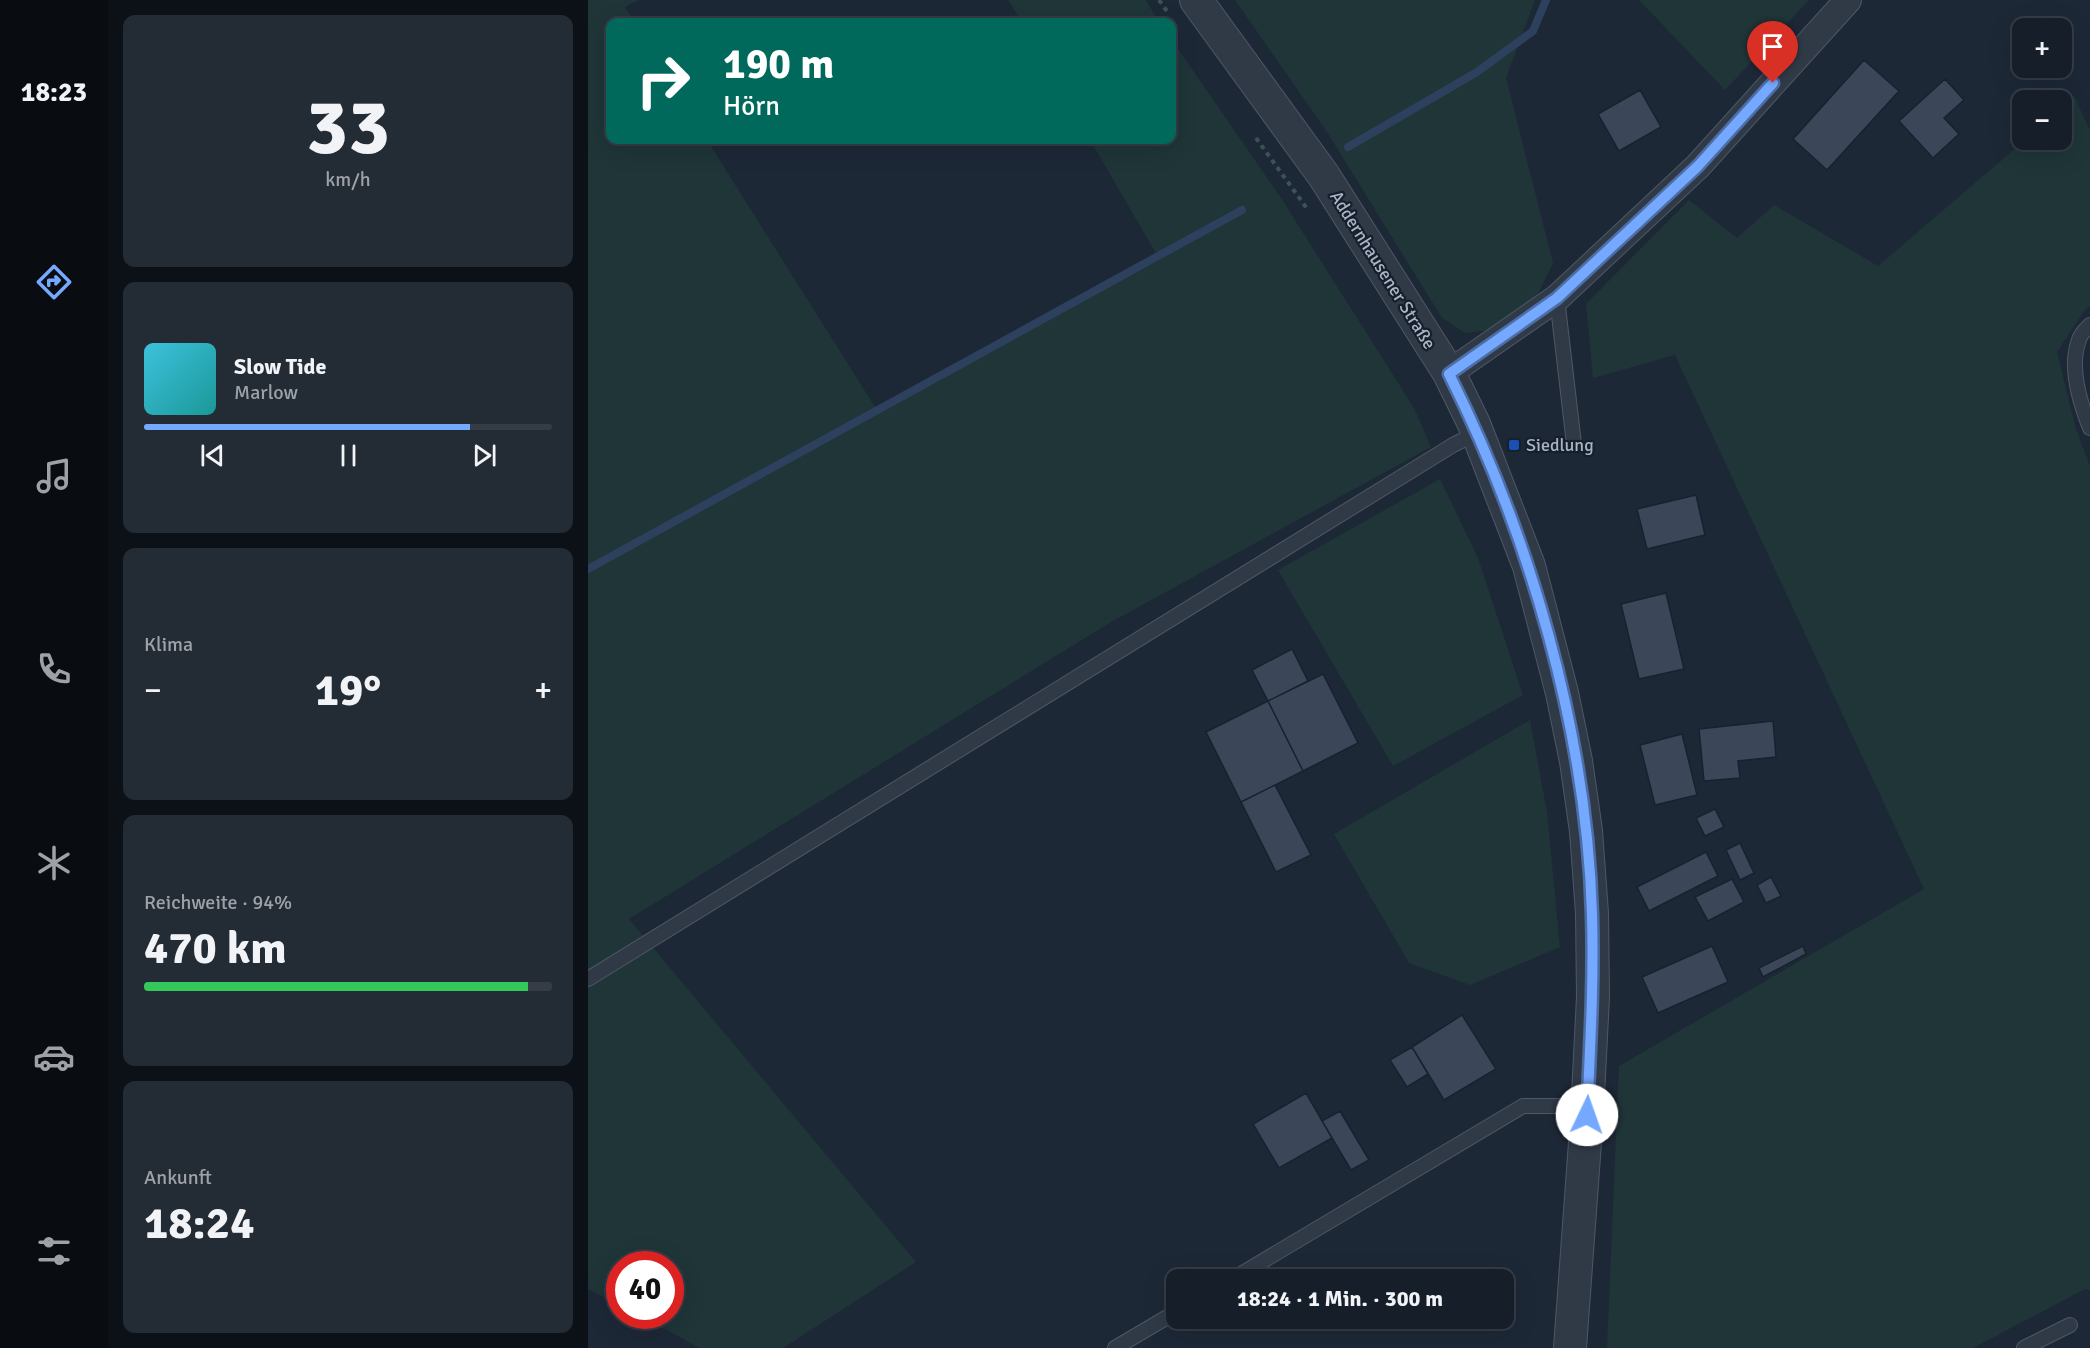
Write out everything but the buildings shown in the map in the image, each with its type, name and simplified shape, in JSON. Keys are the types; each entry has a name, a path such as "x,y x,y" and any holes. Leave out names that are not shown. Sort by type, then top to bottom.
{"street":[{"path":"1449,374 1557,298 1698,166 1848,0"},
{"name":"Addernhausener Straße","path":"1184,9 1324,176 1449,374 1477,432 1529,566 1562,693 1576,761 1586,831 1592,913 1593,997 1570,1348"}],"lane":[{"path":"1557,298 1574,444"},
{"path":"2090,325 2079,338 2075,369 2080,404 2090,428"},
{"path":"588,979 1477,432"},
{"path":"1249,1269 1523,1106 1563,1106 1587,1115"},
{"path":"1115,1348 1166,1318"},
{"path":"2024,1348 2070,1325"}],"path":[{"path":"1159,0 1184,9"},
{"path":"1253,133 1313,218"}],"green space":[{"path":"588,0 638,0 625,7 632,18 606,18 606,144 710,144 875,407 1160,260 1092,144 1176,144 1176,46 1281,198 1414,408 1431,447 1111,622 629,919 916,1262 783,1348 700,1348 664,1329 684,1329 684,1251 606,1251 606,1298 588,1289"},
{"path":"1008,0 1146,0 1157,18 1019,18"},
{"path":"1235,0 1535,0 1506,78 1553,263 1537,296 1493,330 1465,333 1442,318 1327,132"},
{"path":"1639,0 1809,0 1725,90"},
{"path":"2074,96 2090,130 2090,306 2057,352 2076,429 2090,466 2090,1290 2085,1289 1973,1348 1607,1348 1619,1066 1924,889 1675,355 1593,378 1586,304 1689,200 1737,238 1774,205 1878,266 2013,150 2072,150 2072,98"},
{"path":"1440,479 1478,558 1523,695 1393,766 1278,570"},
{"path":"1530,720 1547,812 1560,947 1470,985 1409,963 1334,834"}],"waterway":[{"path":"1348,147 1477,72 1533,31 1546,0"},
{"path":"588,569 1242,210"}],"place":[{"name":"Siedlung","path":"1514,445"}],"route":[{"path":"1587,1115 1593,997 1592,913 1586,831 1576,761 1562,693 1529,566 1487,454 1449,374 1557,298 1698,166 1773,83"}]}
